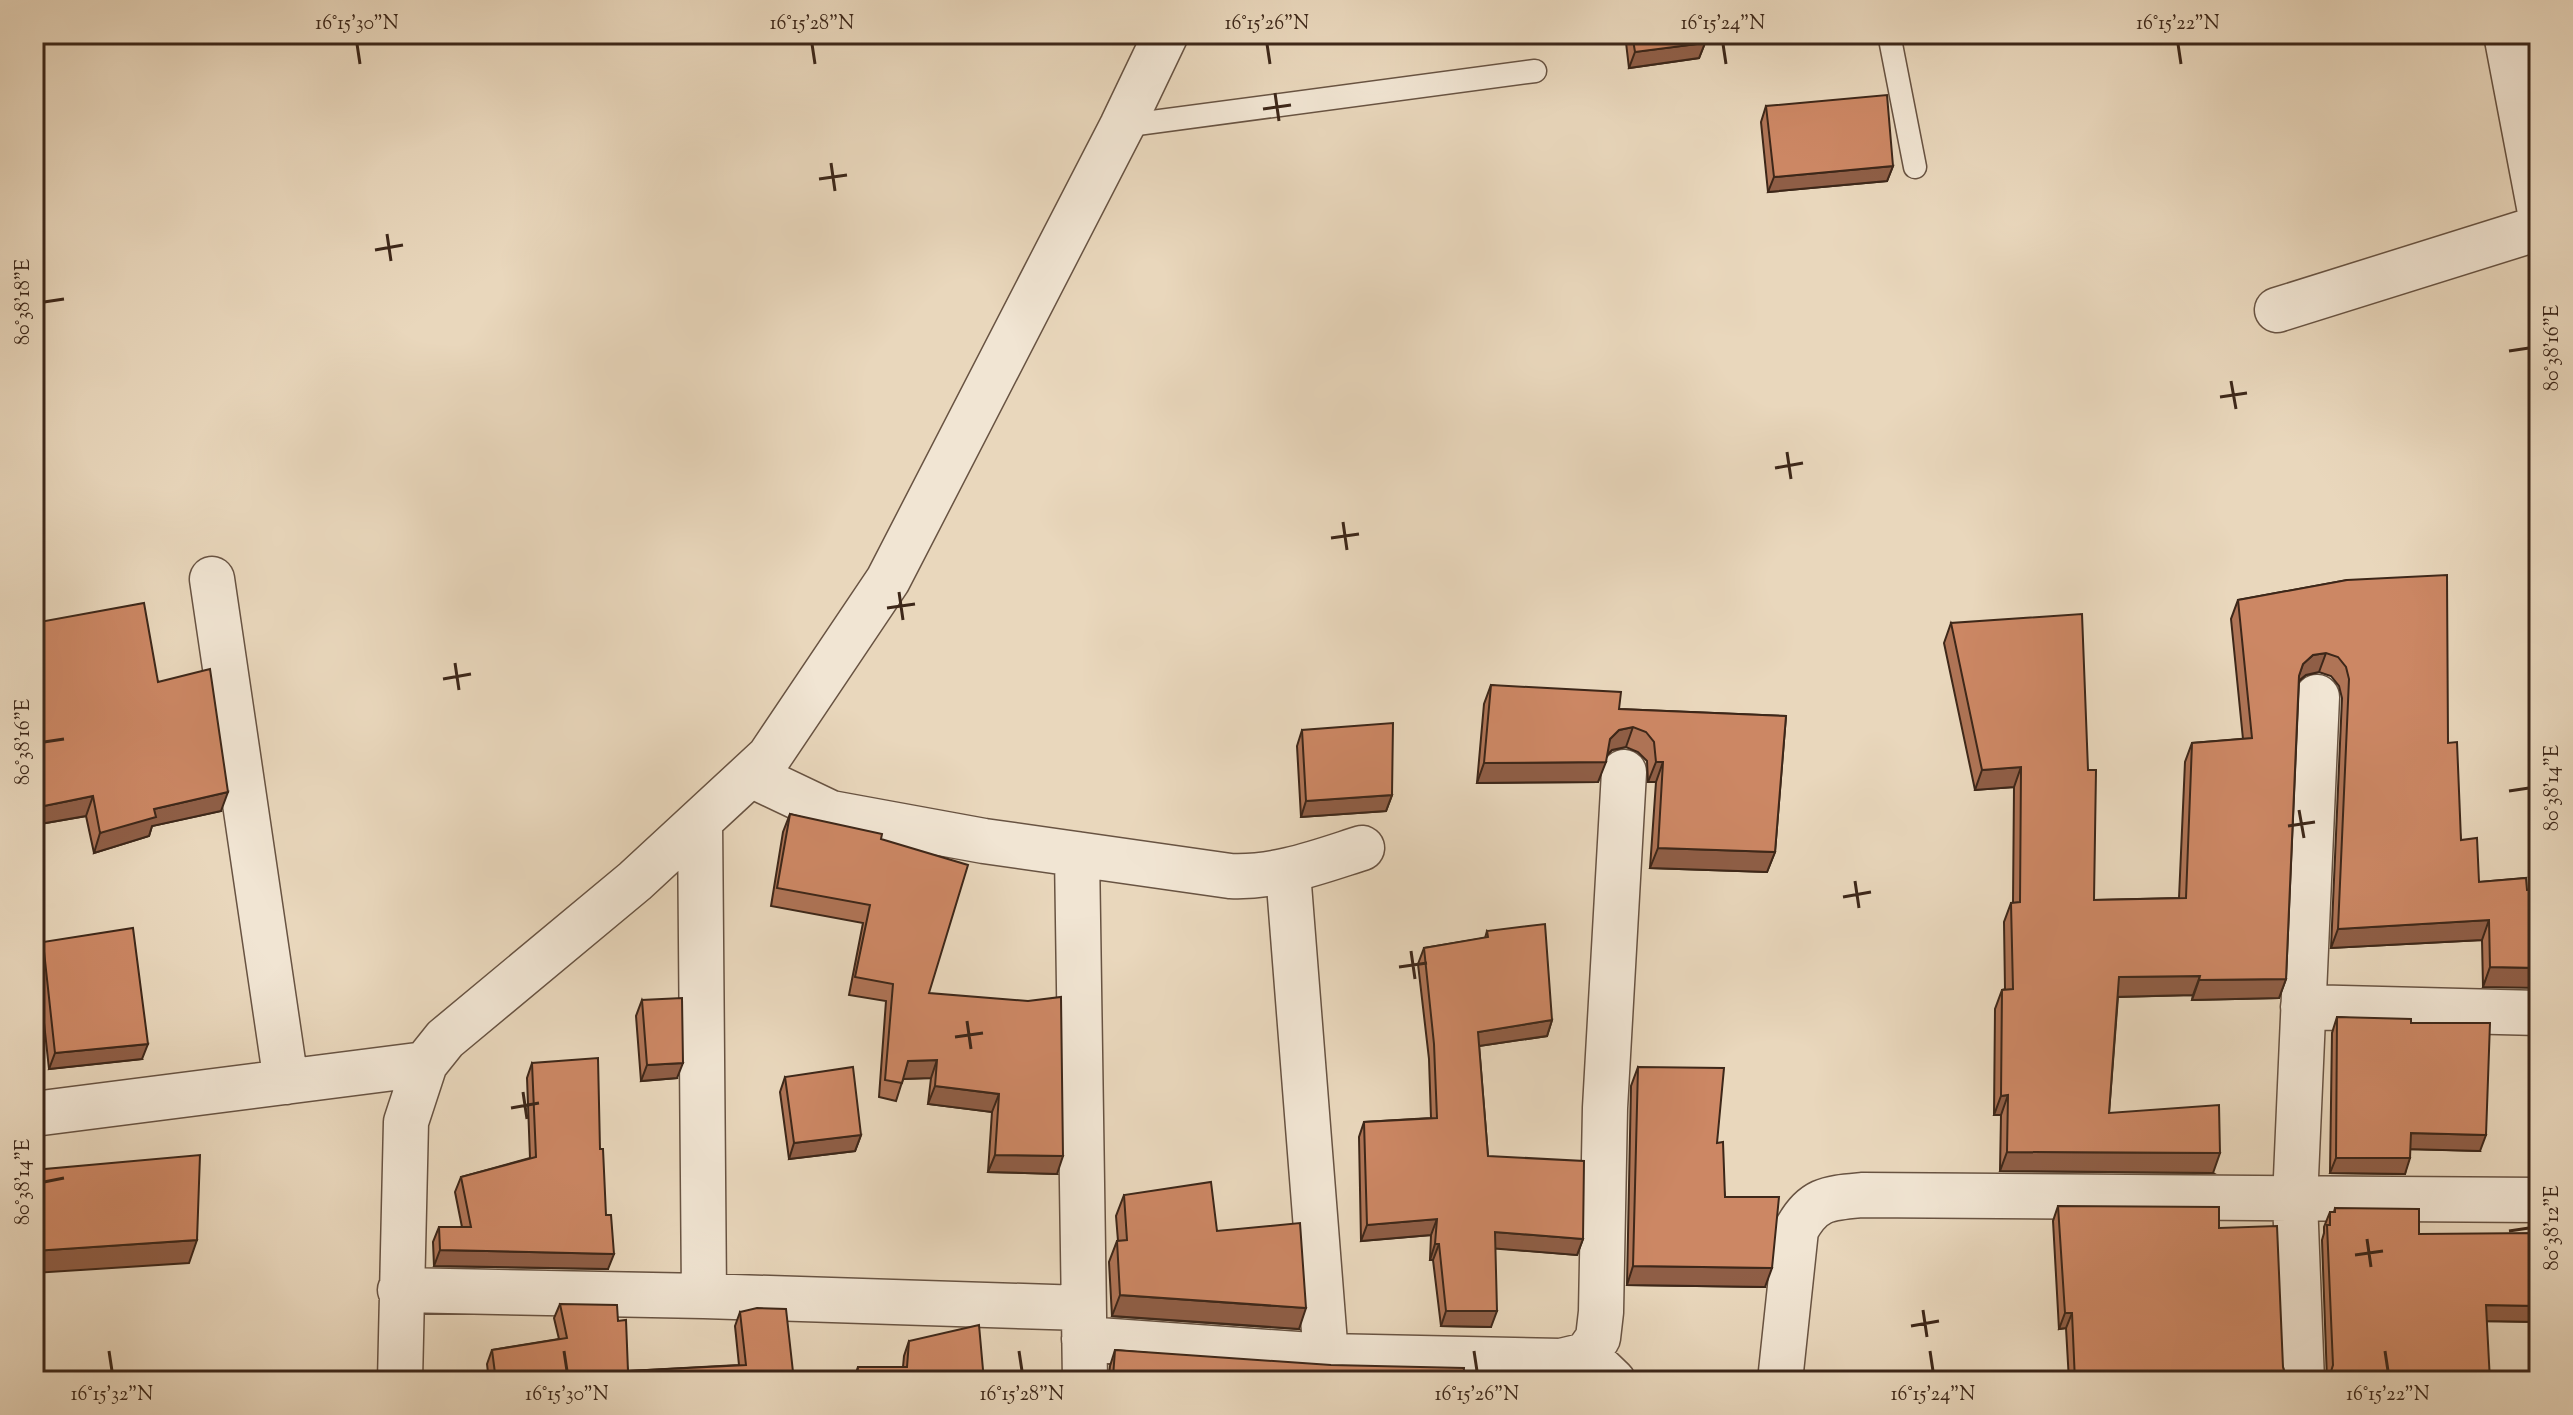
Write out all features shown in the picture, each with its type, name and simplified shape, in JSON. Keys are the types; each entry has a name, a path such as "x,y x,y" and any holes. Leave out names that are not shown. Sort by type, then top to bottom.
{"street":[{"path":"400,1381 406,1122 425,1064 445,1039 635,881 760,766 888,580 1122,126 1166,34"},
{"path":"2506,34 2539,207"},
{"path":"2277,310 2539,228"},
{"path":"212,579 286,1082"},
{"path":"2302,1381 2295,1200 2317,697"},
{"path":"760,766 831,813 984,841 1230,876 1254,877 1288,872 1362,848"},
{"path":"400,1290 704,1296 1084,1343 1326,1356 1561,1361 1599,1368 1605,1108 1624,772"},
{"path":"700,821 704,1296"},
{"path":"1077,854 1084,1343"},
{"path":"1288,872 1326,1356"},
{"path":"2303,1007 2539,1013"},
{"path":"34,1114 425,1064"},
{"path":"1780,1381 1796,1230 1806,1211 1830,1198 1863,1195 2539,1200"}],"lane":[{"path":"1889,34 1915,167"},
{"path":"1122,126 1535,71"}],"building":[{"path":"1632,34 1704,34 1705,43 1635,52"},
{"path":"1887,95 1893,166 1774,177 1766,106"},
{"path":"2447,575 2448,743 2457,742 2461,840 2477,838 2479,882 2526,878 2527,890 2539,889 2539,968 2490,967 2489,920 2338,929 2349,679 2346,667 2338,657 2326,653 2313,655 2303,664 2299,676 2286,979 2119,977 2109,1113 2219,1105 2220,1153 2007,1152 2008,1095 2001,1096 2002,990 2013,989 2011,903 2020,902 2021,767 1982,770 1951,623 2082,614 2088,770 2096,770 2094,900 2186,898 2192,743 2252,738 2238,600 2347,580"},
{"path":"144,603 158,682 210,669 228,792 154,809 156,817 100,833 93,796 34,808 34,623"},
{"path":"1491,685 1621,692 1619,709 1786,716 1775,852 1658,848 1663,762 1656,762 1654,742 1646,732 1633,727 1619,730 1610,739 1606,762 1484,763"},
{"path":"1393,723 1392,795 1306,801 1302,730"},
{"path":"790,814 882,834 881,839 968,865 929,993 1028,1001 1061,997 1063,1156 995,1155 999,1094 935,1086 937,1060 908,1061 902,1083 885,1080 893,984 855,977 870,905 777,888"},
{"path":"1545,924 1552,1020 1478,1032 1488,1156 1584,1161 1583,1239 1495,1232 1497,1311 1446,1311 1439,1244 1435,1244 1437,1219 1367,1225 1364,1122 1437,1118 1434,1044 1424,948 1488,937 1487,931"},
{"path":"133,928 148,1044 55,1053 43,942"},
{"path":"682,998 683,1063 647,1065 642,1000"},
{"path":"2337,1017 2411,1019 2411,1023 2490,1023 2486,1135 2411,1133 2410,1158 2336,1158"},
{"path":"598,1058 600,1149 603,1149 606,1215 611,1215 614,1254 440,1250 439,1227 471,1227 461,1177 536,1157 532,1063"},
{"path":"853,1067 861,1135 794,1143 785,1077"},
{"path":"1638,1067 1724,1068 1717,1143 1723,1142 1725,1197 1779,1197 1772,1268 1633,1266"},
{"path":"200,1155 197,1240 34,1251 34,1170"},
{"path":"1211,1182 1217,1231 1300,1223 1306,1308 1120,1295 1117,1241 1127,1240 1124,1195"},
{"path":"2058,1206 2219,1207 2219,1228 2277,1226 2283,1367 2289,1381 2075,1381 2072,1313 2065,1313"},
{"path":"2335,1208 2419,1209 2419,1234 2539,1233 2539,1306 2486,1305 2490,1381 2326,1381 2333,1365 2327,1225 2330,1225 2330,1212 2335,1212"},
{"path":"560,1304 617,1305 618,1321 626,1320 628,1371 746,1365 740,1312 757,1308 786,1309 794,1381 496,1381 492,1350 567,1338"},
{"path":"979,1325 984,1381 857,1381 858,1367 907,1367 909,1341"},
{"path":"1115,1350 1331,1365 1464,1368 1463,1381 1109,1381 1113,1377"}]}
